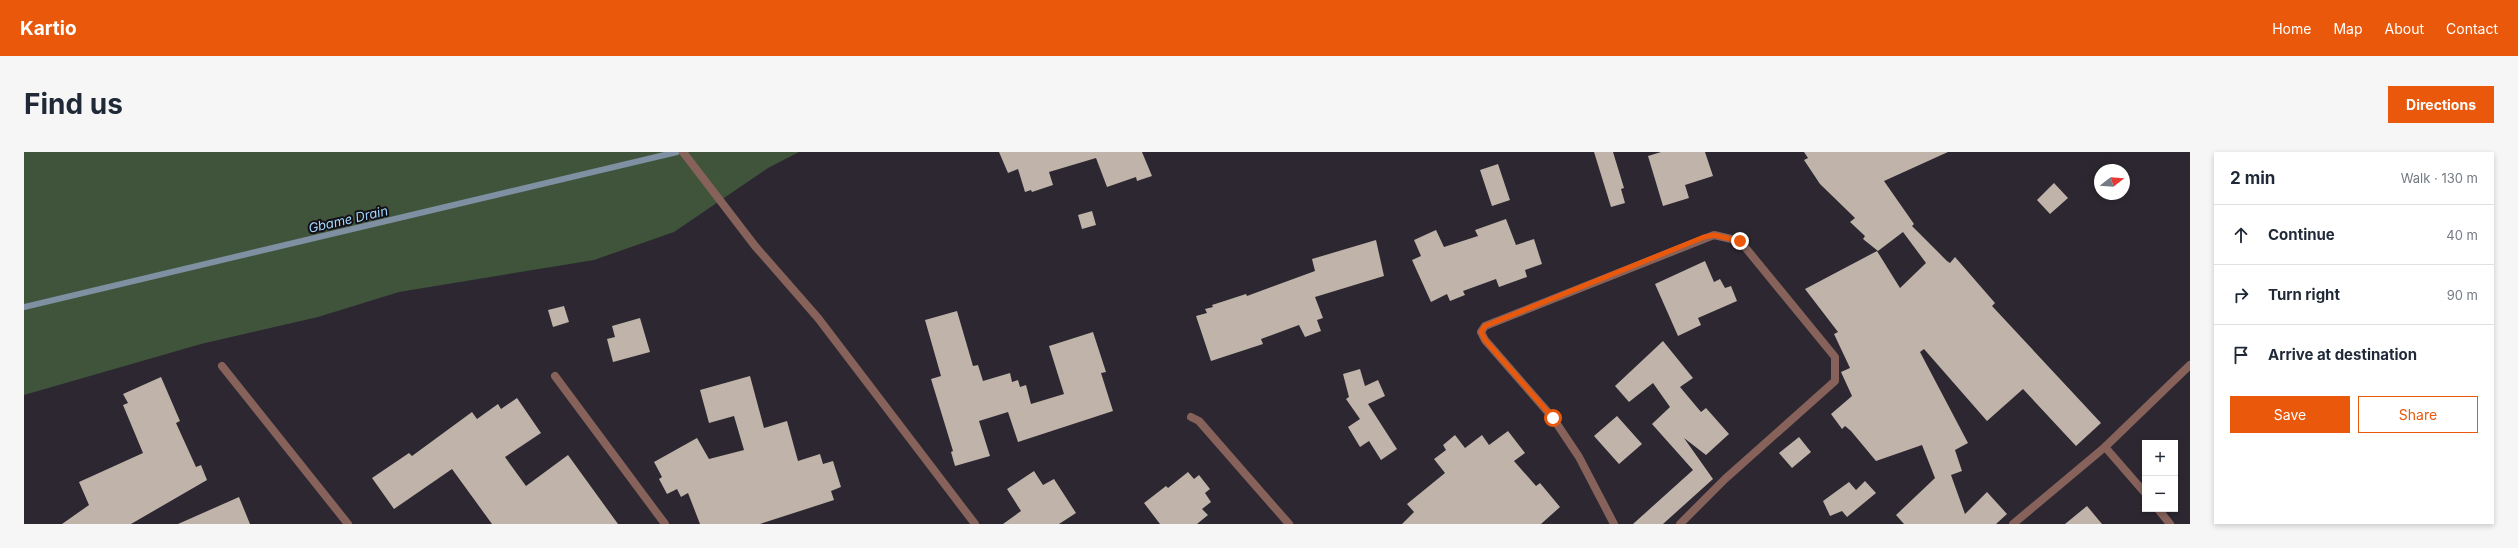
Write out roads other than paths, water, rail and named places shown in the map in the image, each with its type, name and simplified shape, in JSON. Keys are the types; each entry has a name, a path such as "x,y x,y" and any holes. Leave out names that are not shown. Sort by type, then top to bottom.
{"street":[{"path":"683,152 755,246 818,318 975,524"},
{"path":"1614,524 1579,457 1553,418 1485,340 1481,332 1485,326 1714,235 1740,241 1835,357 1835,381 1725,479 1680,524"},
{"path":"2012,524 2105,447 2190,365"},
{"path":"222,366 348,524"},
{"path":"554,376 665,524"},
{"path":"1191,417 1198,421 1289,524"},
{"path":"2105,447 2142,490"},
{"path":"2160,512 2170,524"}],"waterway":[{"name":"Gbame Drain","path":"24,307 677,152"}]}
